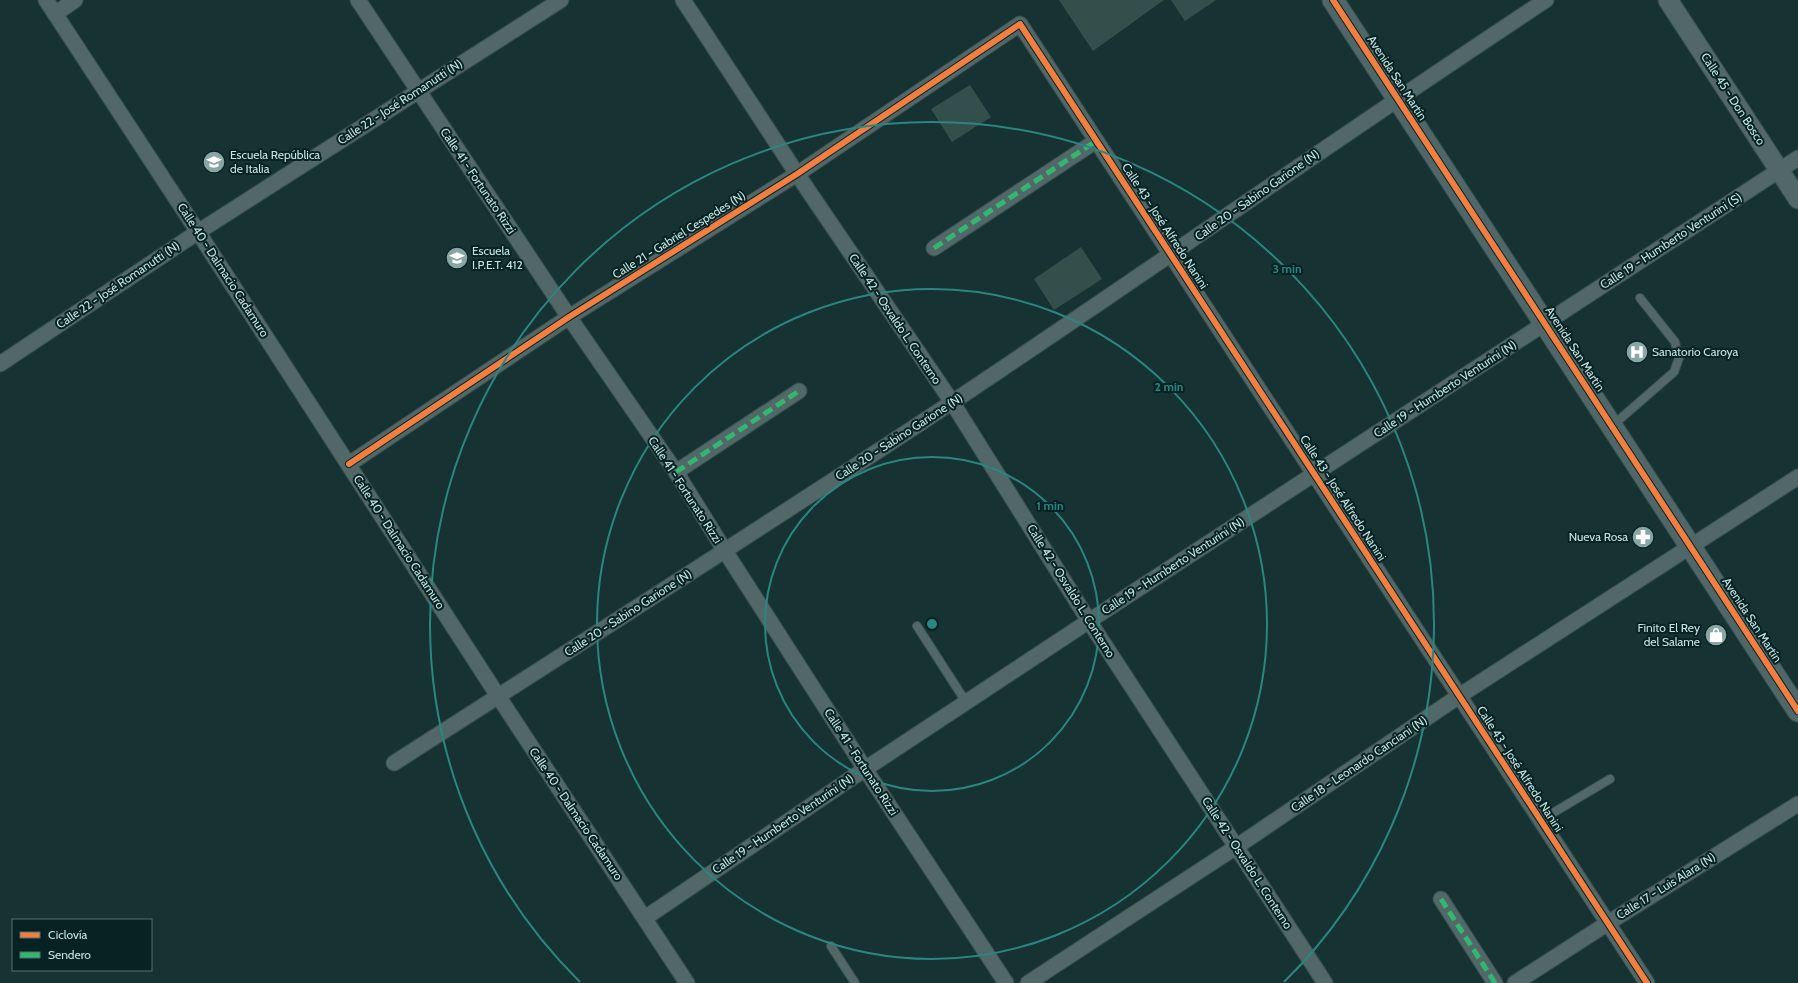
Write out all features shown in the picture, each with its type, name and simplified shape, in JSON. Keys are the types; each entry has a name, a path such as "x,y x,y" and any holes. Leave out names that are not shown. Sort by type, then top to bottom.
{"main road":[{"name":"Avenida San Martín","path":"1333,0 1798,711"}],"street":[{"name":"Calle 40 - Dalmacio Cadamuro","path":"46,0 349,464 498,696 688,983"},
{"path":"54,14 75,0"},
{"name":"Calle 41 - Fortunato Rizzi","path":"358,0 569,317 676,472 865,769 1006,983"},
{"name":"Calle 22 - José Romanutti (N)","path":"0,364 198,232 561,0"},
{"name":"Calle 42 - Osvaldo L. Conterno","path":"683,0 797,174 952,402 1089,621 1325,983"},
{"name":"Calle 20 - Sabino Garione (N)","path":"394,763 725,551 952,402 1171,254 1397,98 1546,0"},
{"name":"Calle 45 - Don Bosco","path":"1668,0 1798,199"},
{"name":"Calle 21 - Gabriel Cespedes (N)","path":"349,464 569,317 797,174 1020,24"},
{"name":"Calle 43 - José Alfredo Nanini","path":"1020,24 1647,983"},
{"path":"934,248 1096,140"},
{"name":"Calle 19 - Humberto Venturini (S)","path":"1545,324 1798,158"},
{"name":"Calle 19 - Humberto Venturini (N)","path":"645,918 966,702 1545,324"},
{"path":"676,472 799,391"},
{"name":"Calle 18 - Leonardo Canciani (N)","path":"1028,983 1236,847 1460,696 1798,478"},
{"name":"Calle 17 - Luis Alara (N)","path":"1515,983 1798,804"},
{"path":"1441,900 1495,983"}],"lane":[{"path":"1612,426 1674,372 1679,358 1675,342 1640,298"},
{"path":"917,626 966,702"},
{"path":"1541,820 1610,779"},
{"path":"831,946 855,983"}],"building":[{"path":"1059,0 1164,0 1093,51"},
{"path":"1171,0 1216,0 1185,21"},
{"path":"970,85 991,117 952,142 931,109"},
{"path":"1081,247 1102,279 1054,310 1034,279"}],"marked path":[{"path":"934,248 1096,141"},
{"path":"676,472 799,391"},
{"path":"1441,899 1495,983"}],"cycle path":[{"path":"1333,0 1798,711"},
{"path":"349,464 569,317 797,174 1020,24 1647,983"}],"place":[{"name":"Escuela República de Italia","path":"214,162"},
{"name":"Escuela I.P.E.T. 412","path":"457,258"},
{"name":"Sanatorio Caroya","path":"1637,352"},
{"name":"Nueva Rosa","path":"1643,537"},
{"name":"Finito El Rey del Salame","path":"1716,635"}]}
